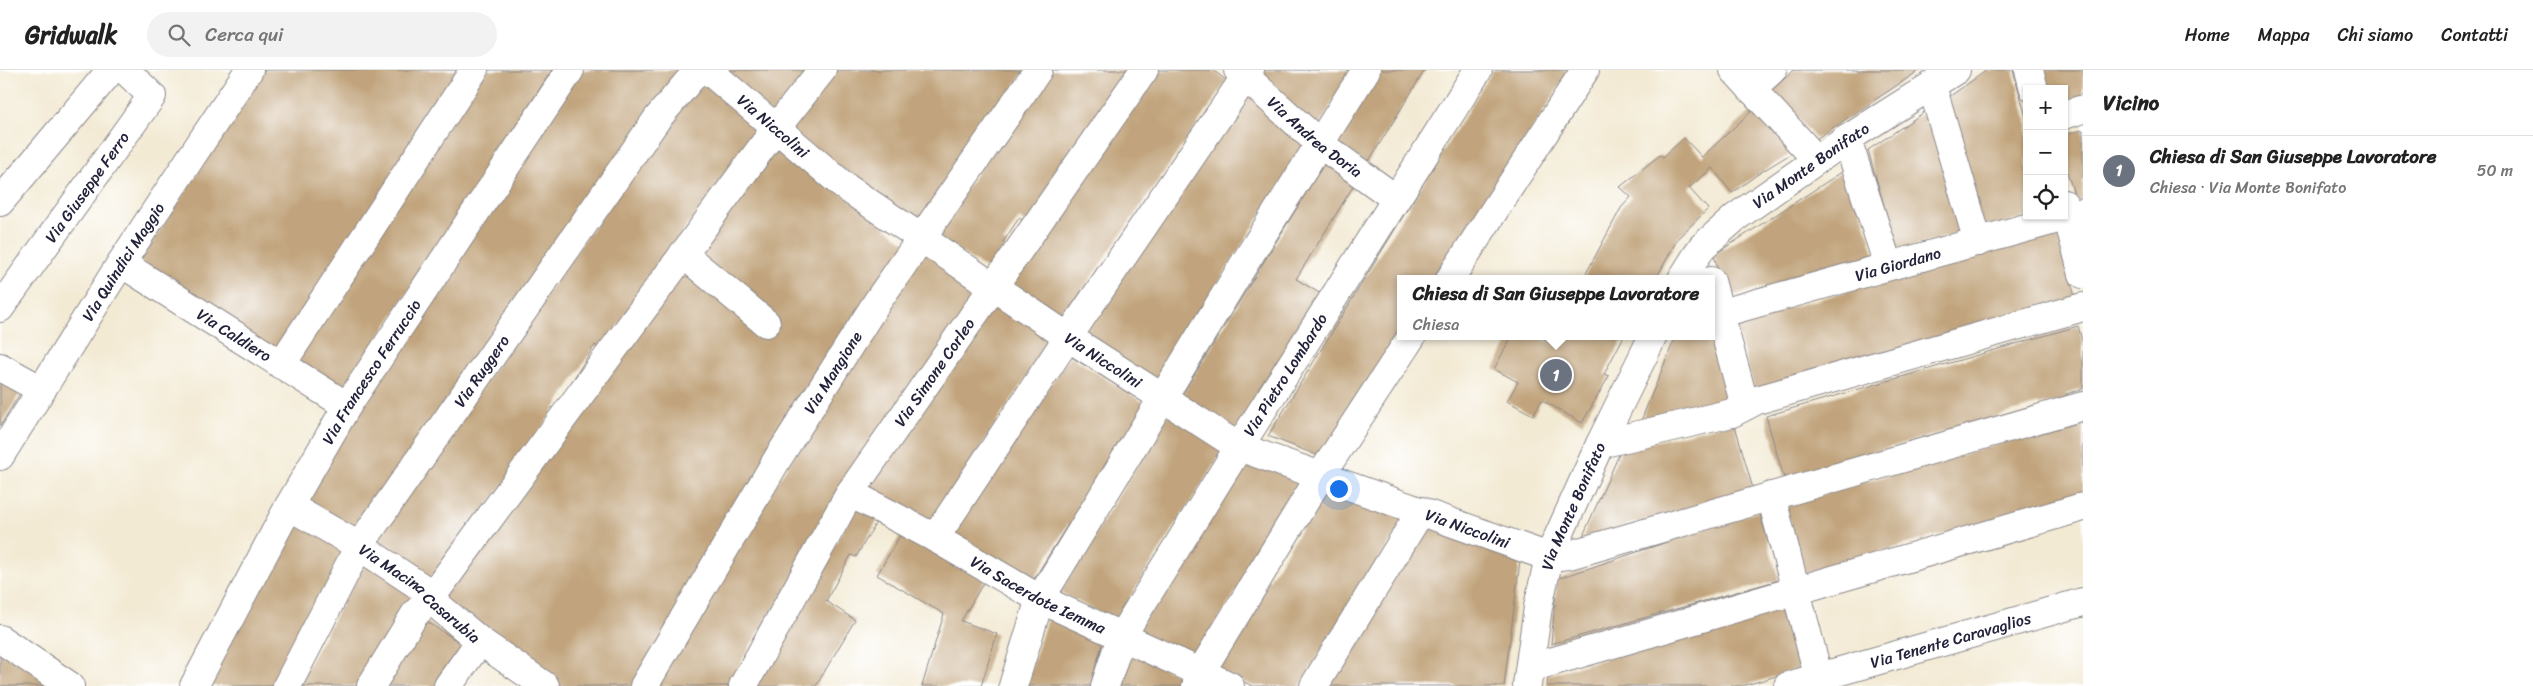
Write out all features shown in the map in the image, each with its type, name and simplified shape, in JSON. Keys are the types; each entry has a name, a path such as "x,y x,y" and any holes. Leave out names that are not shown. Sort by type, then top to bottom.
{"street":[{"path":"0,202 111,70"},
{"name":"Via Giuseppe Ferro","path":"0,308 152,96 125,70"},
{"name":"Via Quindici Maggio","path":"0,456 122,263 249,70"},
{"path":"281,365 474,70"},
{"name":"Via Francesco Ferruccio","path":"194,686 289,506 347,406 570,70"},
{"name":"Via Ruggero","path":"287,686 359,546 657,119 698,70"},
{"name":"Via Niccolini","path":"708,70 844,186 920,238 994,285 1068,337 1239,447 1549,557"},
{"path":"371,686 415,614 430,599 776,128 822,70"},
{"name":"Via Mangione","path":"644,686 778,458 920,238 1038,70"},
{"name":"Via Simone Corleo","path":"743,686 850,494 1144,70"},
{"path":"1013,686 1040,599 1366,70"},
{"name":"Via Pietro Lombardo","path":"1105,686 1121,637 1478,70"},
{"path":"1453,275 1585,70"},
{"path":"1772,70 1742,79 1817,160"},
{"name":"Via Monte Bonifato","path":"1684,275 1702,247 1736,217 1847,139 1956,70"},
{"path":"2029,70 2033,85"},
{"path":"935,538 1245,72"},
{"name":"Via Andrea Doria","path":"1245,72 1320,144 1396,199"},
{"path":"1932,86 1978,242"},
{"path":"2068,114 2083,109"},
{"path":"1847,139 1888,265"},
{"path":"2072,210 2083,274"},
{"name":"Via Giordano","path":"1716,315 1888,265 1978,242 2072,210"},
{"path":"1702,247 1710,275"},
{"path":"683,254 766,323"},
{"name":"Via Caldiero","path":"122,263 347,406"},
{"path":"1600,444 1732,413 1757,400 2083,307"},
{"path":"1716,315 1746,406"},
{"path":"1198,679 1321,475 1409,340"},
{"name":"Via Monte Bonifato","path":"1528,677 1538,607 1549,557 1600,444 1651,340"},
{"path":"0,367 42,390"},
{"path":"1549,557 1569,555 2083,406"},
{"name":"Via Sacerdote Iemma","path":"850,494 935,538 1040,599 1121,637 1198,679 1230,686"},
{"path":"1771,496 1820,682"},
{"name":"Via Macina Casarubia","path":"289,506 359,546 421,587 430,599 480,641 545,686"},
{"path":"1528,677 1796,590 2083,508"},
{"path":"1314,686 1421,511"},
{"name":"Via Tenente Caravaglios","path":"1788,686 1820,682 2083,602"},
{"path":"0,639 70,686"},
{"path":"448,686 480,641"}],"building":[{"path":"265,70 463,70 276,354 140,261"},
{"path":"485,70 552,70 342,394 292,364"},
{"path":"575,70 688,70 355,533 303,498"},
{"path":"723,70 812,70 775,118"},
{"path":"831,70 1025,70 917,228 786,127"},
{"path":"1049,70 1128,70 1028,224 1019,218 1003,242 1007,244 990,271 934,235"},
{"path":"1154,70 1213,70 1227,81 1061,321 1005,285"},
{"path":"1262,70 1350,70 1317,130 1257,77"},
{"path":"1380,70 1425,70 1367,164 1334,142"},
{"path":"1493,70 1570,70 1439,275 1397,275 1397,340 1322,457 1268,436"},
{"path":"1794,70 1920,70 1816,139 1772,90"},
{"path":"1987,70 2013,70 2023,106 2023,218 1983,229 1946,99"},
{"path":"2043,70 2083,70 2083,96 2068,100 2068,85 2047,85"},
{"path":"706,78 760,129 648,278 652,282 600,349 595,345 532,444 431,586 372,545 636,166"},
{"path":"1247,93 1305,144 1155,384 1083,333"},
{"path":"1756,107 1797,150 1758,174 1732,193 1712,168 1689,188 1708,209 1678,238 1658,275 1585,275 1621,208 1631,197 1620,187 1660,155 1663,157 1684,138 1702,157"},
{"path":"1926,111 1963,232 1897,251 1868,150"},
{"path":"2083,130 2083,198 2076,200 2068,175 2068,133"},
{"path":"774,142 907,244 765,451 773,456 635,686 562,686 442,599 684,262 772,336 779,325 691,253"},
{"path":"1327,159 1354,185 1296,279 1321,294 1233,435 1179,400"},
{"path":"1848,168 1875,256 1766,291 1764,286 1726,298 1714,255"},
{"path":"2057,232 2076,300 1755,391 1735,323"},
{"path":"923,250 980,289 750,646 728,686 652,686 672,650"},
{"path":"997,295 1054,334 932,522 900,503 894,512 865,494"},
{"path":"2078,326 2083,344 2083,389 2066,394 2069,401 2036,405 1784,478 1766,416"},
{"path":"1510,340 1545,340 1549,342 1550,340 1622,340 1604,374 1609,376 1582,423 1542,400 1533,415 1507,401 1518,382 1494,369"},
{"path":"1674,340 1714,340 1730,402 1640,423"},
{"path":"1070,356 1146,404 1073,527 1068,524 1034,579 952,537 950,529"},
{"path":"0,378 22,390 0,426"},
{"path":"1169,413 1224,449 1115,621 1060,592"},
{"path":"2083,420 2083,494 1805,573 1785,505"},
{"path":"1734,422 1753,489 1582,538 1621,450"},
{"path":"1244,460 1305,481 1194,659 1135,634"},
{"path":"1328,486 1406,517 1300,686 1253,686 1214,669"},
{"path":"858,505 878,519 856,557 851,555 826,601 855,620 816,686 752,686"},
{"path":"1759,511 1779,580 1551,644 1557,579"},
{"path":"294,518 346,550 278,686 205,686"},
{"path":"1424,525 1520,561 1504,686 1325,686"},
{"path":"902,532 985,580 961,621 997,634 981,686 922,686 944,614 877,575"},
{"path":"367,558 418,591 363,686 297,686"},
{"path":"1785,607 1803,668 1743,686 1547,686 1548,675"},
{"path":"1049,612 1103,641 1090,686 1026,686"},
{"path":"421,618 467,647 439,686 380,686"},
{"path":"0,648 55,686 0,686"},
{"path":"1128,651 1183,677 1181,686 1116,686"}],"place":[{"name":"Chiesa di San Giuseppe Lavoratore","path":"1556,375"}]}
